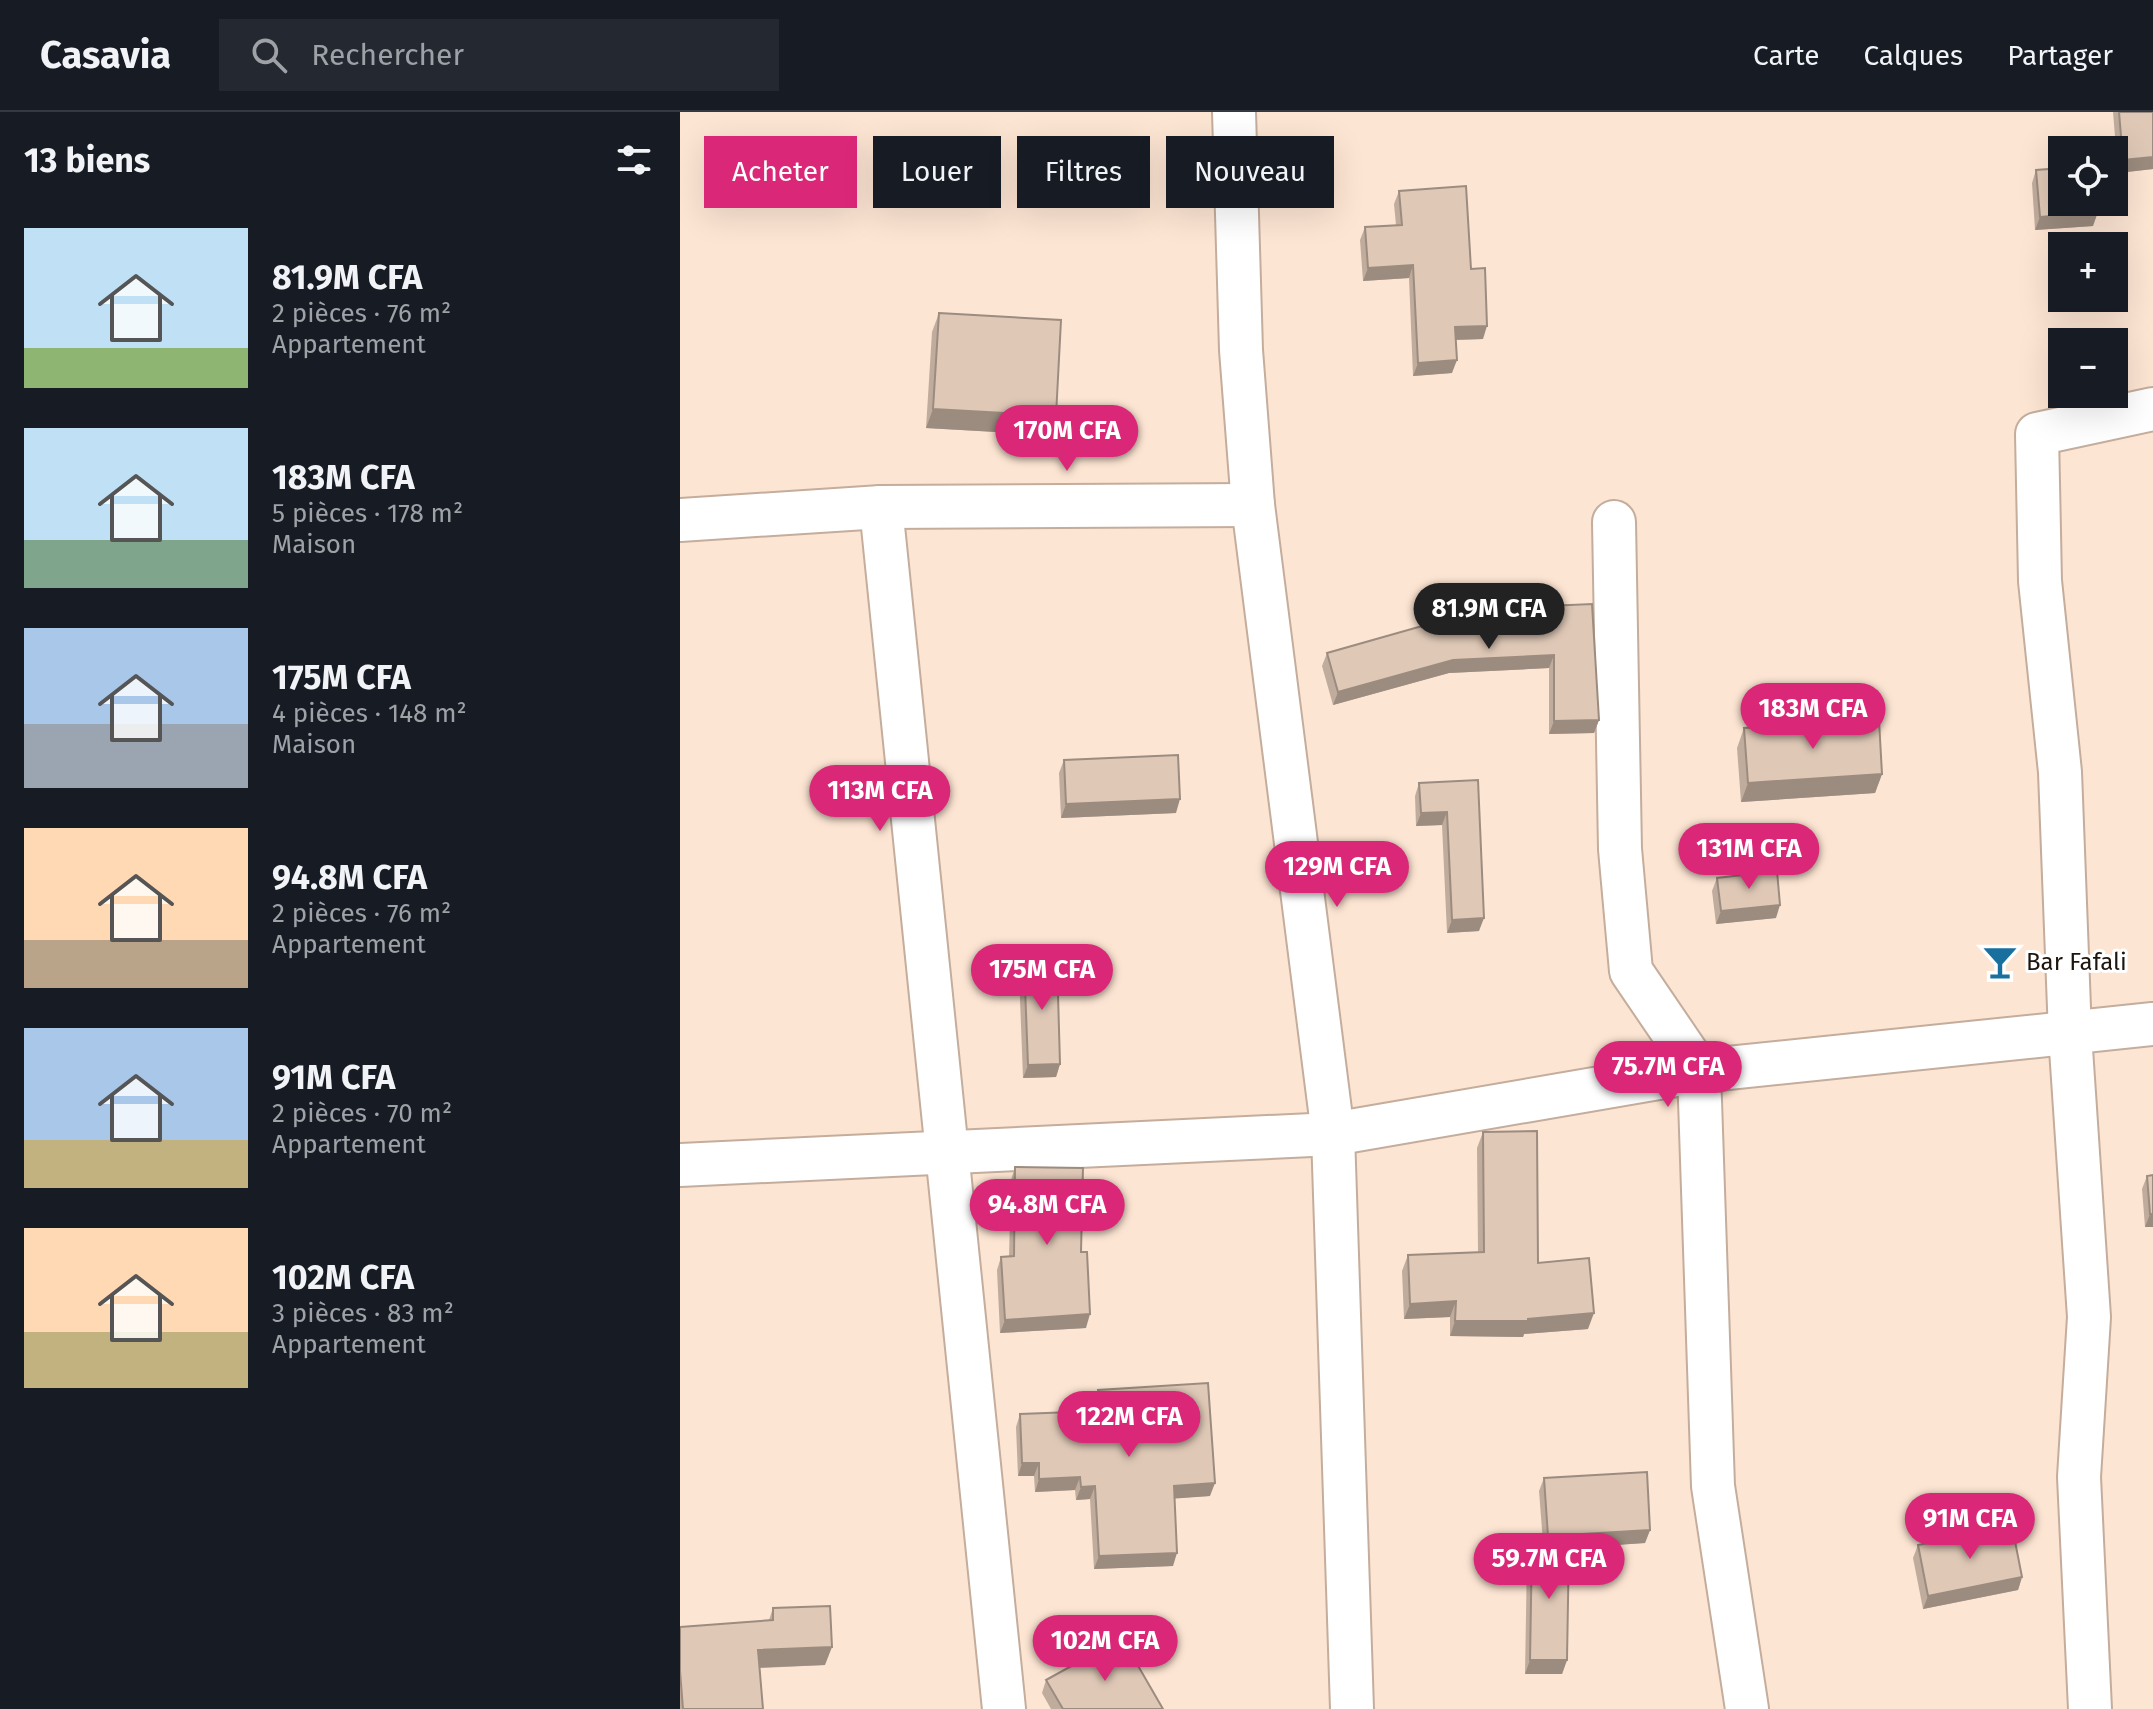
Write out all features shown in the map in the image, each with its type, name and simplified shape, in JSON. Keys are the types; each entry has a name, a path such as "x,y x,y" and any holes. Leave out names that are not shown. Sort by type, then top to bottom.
{"street":[{"path":"1234,112 1241,350 1253,505 1333,1134 1352,1709"},
{"path":"2090,1709 2079,1477 2089,1317 2070,1034 2060,772 2040,581 2037,434 2153,409"},
{"path":"680,520 881,507 1253,505"},
{"path":"881,507 1004,1709"},
{"path":"1614,522 1620,849 1631,971 1699,1071 1713,1486 1747,1709"},
{"path":"680,1165 1333,1134 1699,1071 2153,1024"}],"building":[{"path":"2119,112 2153,112 2153,157 2128,160 2128,136 2121,136"},
{"path":"2048,169 2048,216 2052,216 2040,217 2036,170"},
{"path":"1466,186 1471,269 1485,268 1487,326 1455,327 1457,360 1418,363 1413,265 1368,268 1365,227 1402,225 1399,191"},
{"path":"939,313 1061,320 1056,416 933,409"},
{"path":"1592,604 1599,720 1554,721 1554,655 1453,660 1338,692 1327,653 1482,609"},
{"path":"1879,720 1882,774 1748,783 1744,728"},
{"path":"1178,755 1180,799 1066,804 1064,760"},
{"path":"1478,780 1484,918 1452,920 1447,812 1421,813 1419,783"},
{"path":"1777,871 1780,905 1721,911 1717,878"},
{"path":"1024,960 1057,960 1060,1064 1028,1065"},
{"path":"1537,1131 1538,1263 1589,1258 1594,1313 1528,1321 1455,1321 1456,1301 1410,1304 1408,1255 1484,1252 1483,1132"},
{"path":"1015,1167 1083,1168 1081,1252 1087,1252 1090,1314 1005,1320 1001,1257 1014,1256"},
{"path":"2153,1175 2153,1214 2150,1214 2147,1176"},
{"path":"1208,1383 1215,1483 1174,1486 1177,1553 1099,1556 1095,1486 1081,1487 1080,1477 1039,1479 1039,1463 1022,1463 1020,1414 1099,1411 1098,1390"},
{"path":"1647,1472 1650,1530 1548,1536 1544,1478"},
{"path":"2012,1526 2022,1577 1928,1596 1918,1545"},
{"path":"1532,1542 1569,1543 1567,1660 1530,1660"},
{"path":"830,1606 832,1647 758,1650 763,1709 683,1709 680,1627 773,1620 773,1608"},
{"path":"1122,1638 1163,1709 1063,1709 1046,1680"}],"place":[{"name":"Bar Fafali","path":"2000,962"}]}
